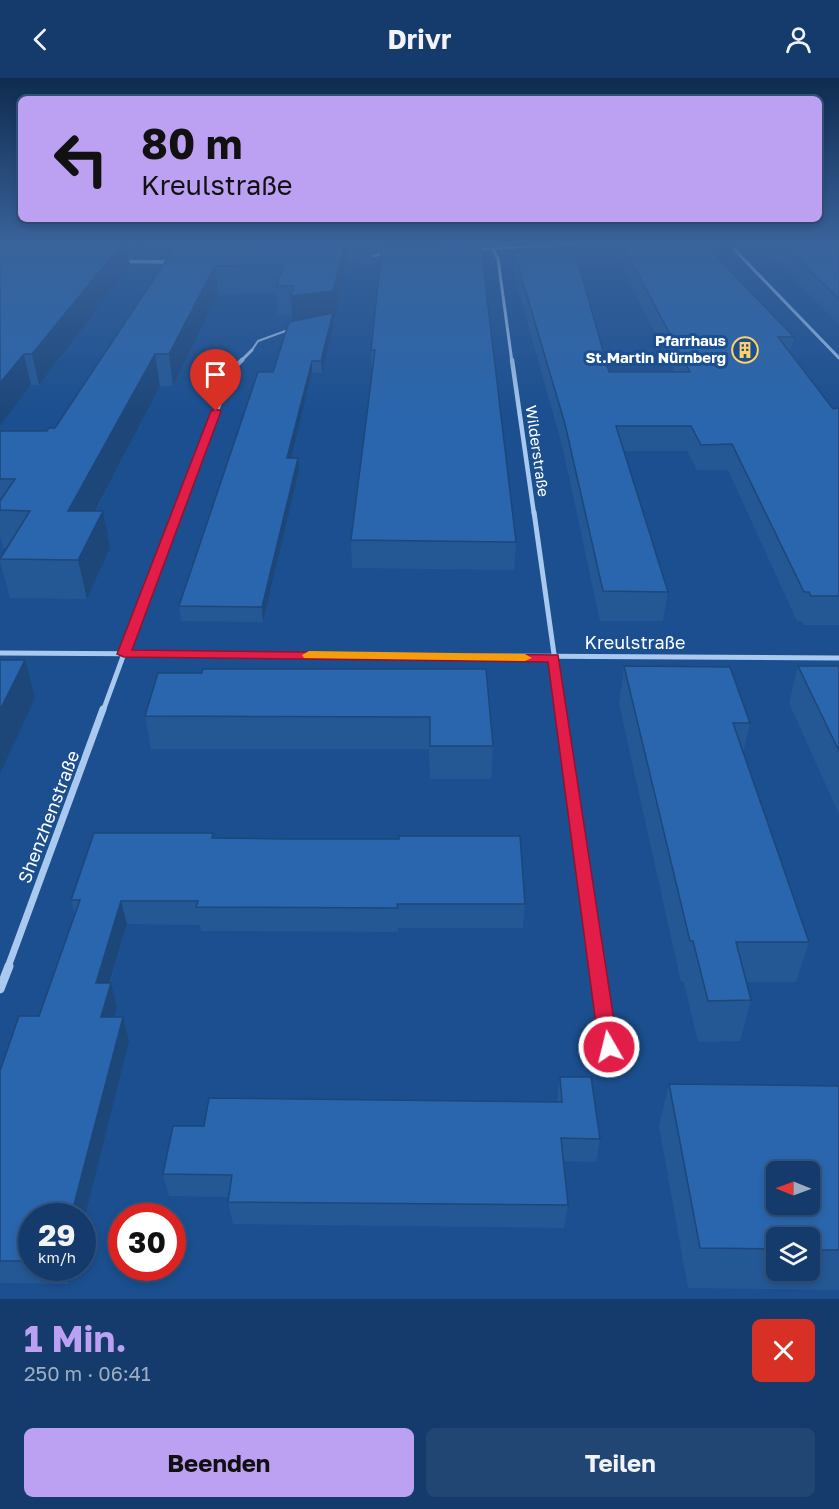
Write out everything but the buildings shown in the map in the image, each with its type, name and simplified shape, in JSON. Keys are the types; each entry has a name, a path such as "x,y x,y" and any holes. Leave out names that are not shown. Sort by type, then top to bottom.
{"street":[{"name":"Wilderstraße","path":"504,301 609,1047"},
{"path":"784,301 839,358"},
{"name":"Shenzhenstraße","path":"0,989 233,369 252,350"},
{"name":"Kreulstraße","path":"0,653 839,658"}],"lane":[{"path":"252,350 258,341 293,328"}],"slow traffic":[{"path":"309,655 525,658"}],"place":[{"name":"Pfarrhaus St.Martin Nürnberg","path":"745,350"}],"route":[{"path":"216,411 124,654 554,658 609,1047"}]}
